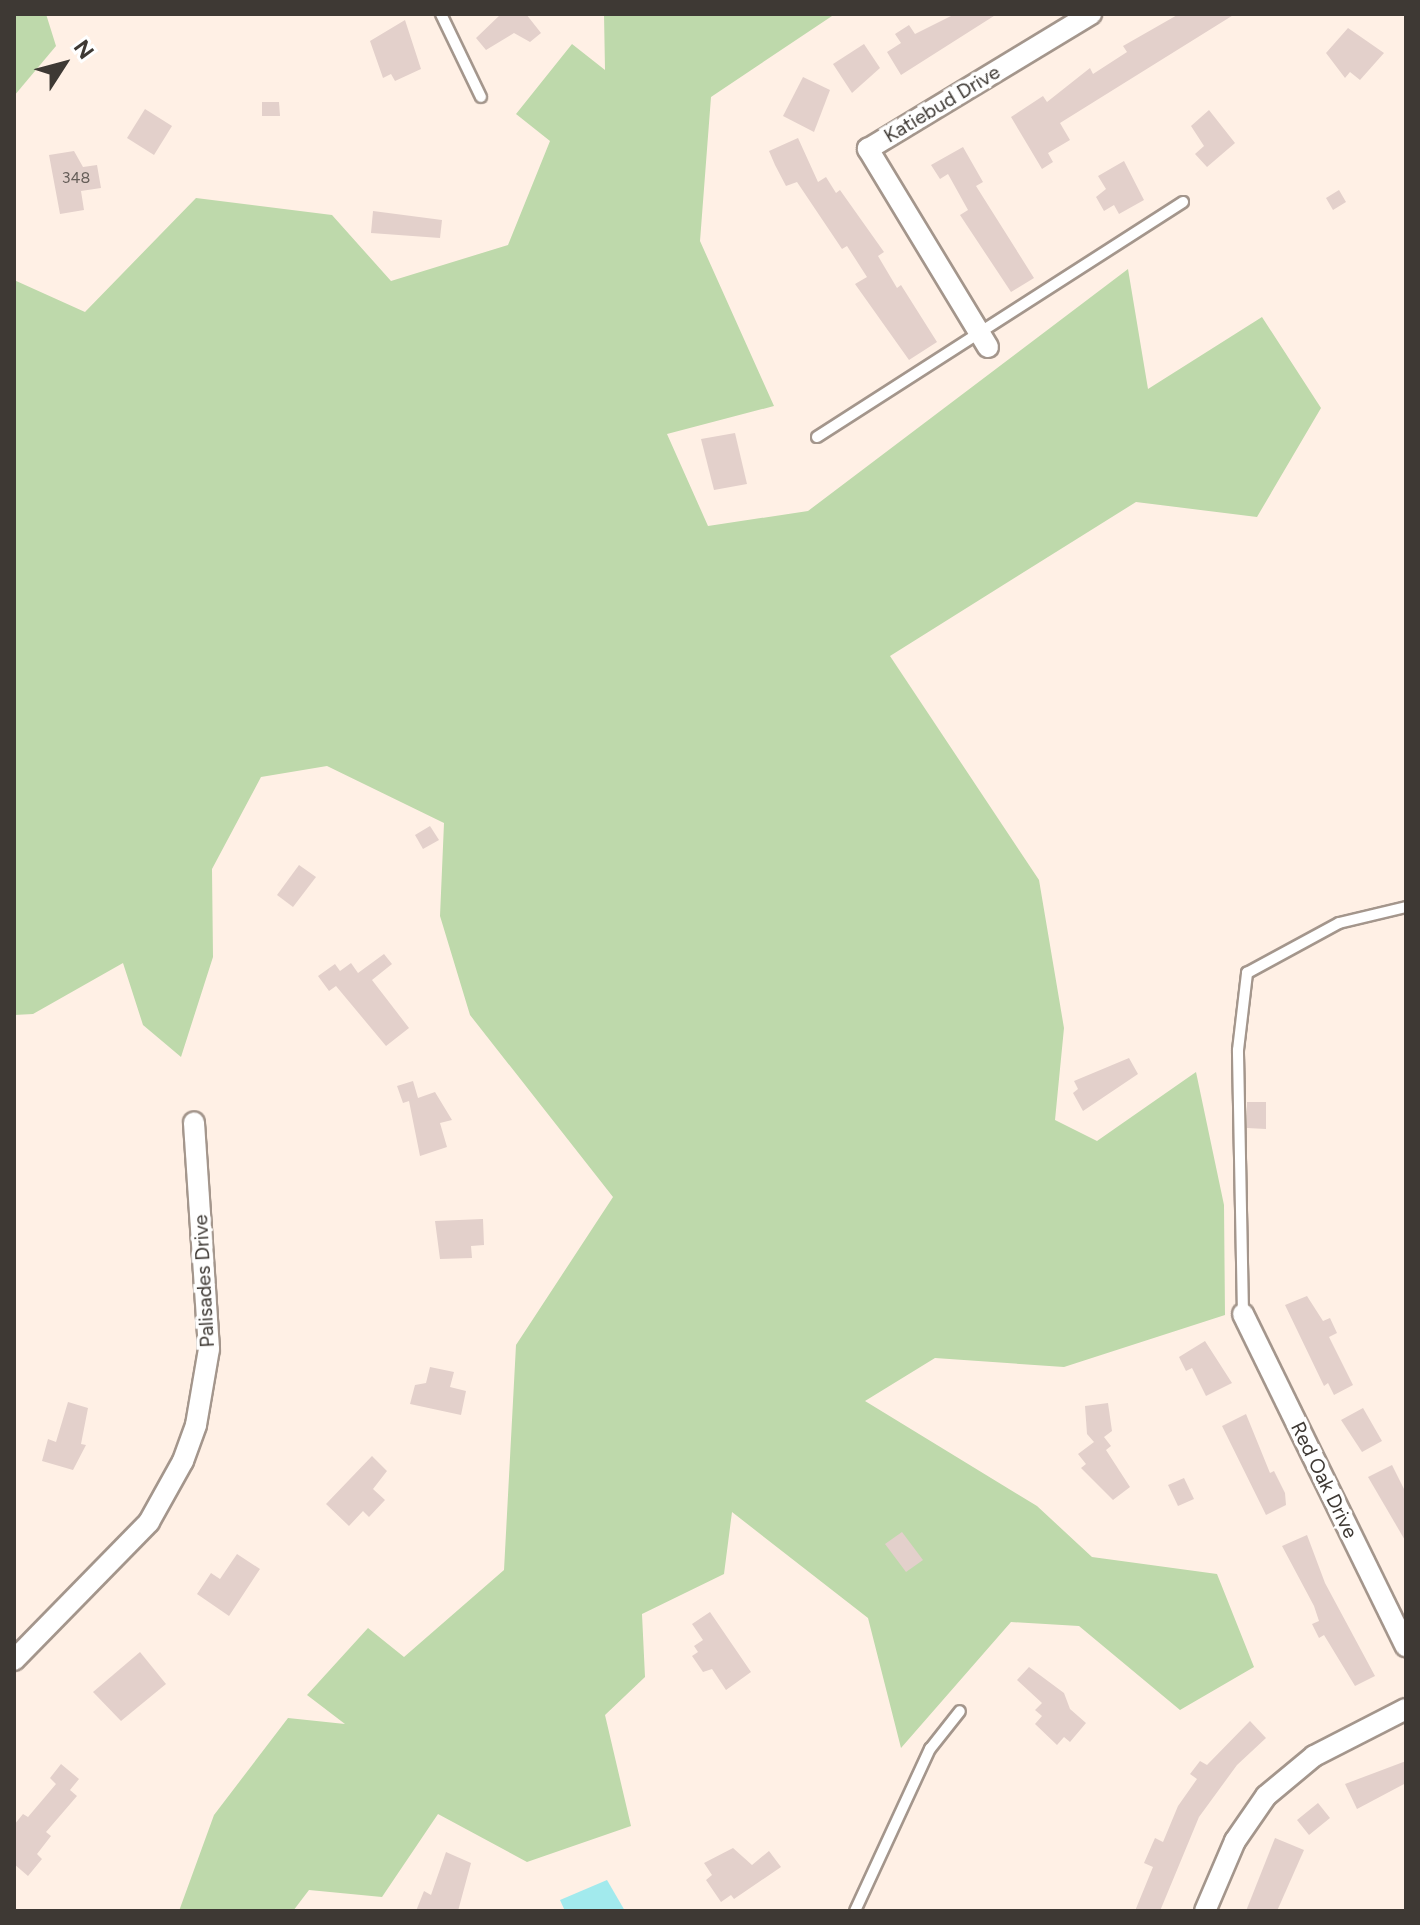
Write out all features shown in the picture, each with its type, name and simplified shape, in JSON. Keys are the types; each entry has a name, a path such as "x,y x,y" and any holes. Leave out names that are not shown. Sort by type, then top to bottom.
{"street":[{"name":"Katiebud Drive","path":"984,340 868,149 1091,14"},
{"name":"Palisades Drive","path":"14,1660 149,1522 177,1474 196,1425 209,1349 194,1122"},
{"name":"Red Oak Drive","path":"1243,1314 1406,1646"},
{"path":"1205,1911 1235,1841 1266,1796 1314,1756 1406,1709"}],"lane":[{"path":"441,14 481,97"},
{"path":"817,437 984,340 1183,202"},
{"path":"1243,1314 1238,1050 1247,973 1339,923 1406,907"},
{"path":"855,1911 930,1749 960,1711"}],"green space":[{"path":"14,14 46,14 56,46 14,96"},
{"path":"604,14 835,14 711,97 700,241 774,406 667,434 708,526 808,511 1128,269 1148,389 1262,317 1321,408 1257,517 1136,502 890,656 1039,880 1064,1028 1055,1120 1097,1141 1196,1072 1224,1205 1225,1315 1064,1367 935,1358 865,1401 1037,1506 1092,1557 1217,1574 1254,1667 1180,1710 1079,1626 1011,1622 901,1748 868,1618 732,1512 724,1574 642,1614 645,1677 605,1715 631,1826 527,1862 438,1814 382,1897 309,1890 293,1911 179,1911 214,1815 288,1718 345,1724 307,1695 368,1628 404,1657 504,1570 516,1345 613,1197 470,1015 440,916 444,823 327,766 261,777 212,869 213,957 181,1057 143,1025 123,963 33,1014 14,1015 14,280 85,312 196,198 332,215 391,281 508,245 550,141 516,114 572,44 605,70"}],"water":[{"path":"607,1880 625,1911 565,1911 560,1900"}],"building":[{"path":"501,14 526,14 541,33 530,42 514,33 486,50 476,38"},
{"path":"955,14 997,14 901,75 887,52 901,43 895,34 909,25 915,34"},
{"path":"1179,14 1235,14 1060,123 1070,140 1048,153 1053,162 1042,169 1011,117 1043,96 1047,102 1090,68 1093,74 1127,52 1123,46"},
{"path":"405,20 421,69 395,81 391,74 383,78 370,41"},
{"path":"1348,28 1384,53 1360,80 1350,72 1345,78 1326,53"},
{"path":"864,44 880,68 852,93 833,64"},
{"path":"803,77 830,90 814,132 783,116"},
{"path":"262,102 279,102 280,116 262,116"},
{"path":"145,109 172,126 154,155 127,138"},
{"path":"1209,110 1235,143 1207,167 1195,154 1204,146 1191,126"},
{"path":"798,138 818,182 826,177 836,193 840,190 884,252 878,256 897,288 901,285 937,342 909,360 855,284 867,277 847,246 842,249 797,182 786,186 775,165 769,151"},
{"path":"963,147 983,182 976,186 1034,278 1011,292 960,215 968,210 948,174 940,179 931,165"},
{"path":"74,151 83,167 97,165 101,188 81,191 84,210 60,214 49,155"},
{"path":"1124,161 1144,200 1119,214 1114,205 1104,211 1096,197 1106,189 1098,176"},
{"path":"1339,190 1346,202 1333,210 1326,198"},
{"path":"373,211 442,220 440,238 371,233"},
{"path":"735,433 747,484 714,490 701,439"},
{"path":"430,826 439,840 423,849 415,835"},
{"path":"299,865 316,877 293,907 277,895"},
{"path":"384,954 392,964 372,980 409,1028 386,1046 336,986 329,991 318,976 335,964 340,971 351,963 358,973"},
{"path":"1129,1058 1138,1074 1083,1111 1073,1093 1078,1089 1074,1081"},
{"path":"413,1081 418,1098 435,1092 452,1120 440,1123 447,1147 420,1156 409,1101 403,1103 397,1086"},
{"path":"1247,1102 1266,1102 1266,1129 1247,1128"},
{"path":"483,1219 484,1245 471,1246 472,1258 440,1259 435,1221"},
{"path":"1307,1296 1323,1321 1330,1318 1337,1333 1329,1337 1353,1385 1334,1395 1328,1383 1324,1386 1285,1305"},
{"path":"1205,1341 1232,1383 1206,1396 1192,1368 1186,1371 1179,1357"},
{"path":"430,1367 454,1372 450,1387 466,1391 461,1415 410,1404 415,1385 426,1383"},
{"path":"68,1402 88,1408 81,1444 86,1445 73,1470 42,1461 48,1439 56,1442"},
{"path":"1108,1403 1112,1431 1104,1437 1111,1446 1106,1450 1130,1487 1113,1500 1081,1468 1086,1464 1078,1454 1094,1442 1087,1434 1085,1406"},
{"path":"1363,1408 1382,1441 1362,1452 1341,1420"},
{"path":"1246,1414 1270,1473 1274,1471 1285,1493 1286,1505 1266,1515 1222,1426"},
{"path":"372,1456 387,1471 373,1489 385,1500 369,1517 363,1511 349,1526 326,1504"},
{"path":"1392,1465 1406,1493 1406,1542 1368,1477"},
{"path":"1184,1478 1194,1499 1178,1506 1168,1485"},
{"path":"902,1532 923,1560 906,1572 885,1544"},
{"path":"1307,1535 1325,1583 1375,1676 1355,1686 1324,1635 1319,1638 1312,1624 1319,1621 1314,1606 1282,1546"},
{"path":"237,1554 260,1569 229,1616 197,1594 211,1573 220,1579"},
{"path":"710,1612 751,1672 726,1690 712,1669 703,1672 692,1656 698,1652 694,1646 703,1640 692,1624"},
{"path":"140,1652 166,1684 121,1721 93,1692"},
{"path":"1029,1667 1064,1693 1070,1709 1086,1723 1070,1742 1064,1737 1057,1745 1035,1724 1042,1716 1035,1710 1042,1703 1017,1680"},
{"path":"1250,1721 1266,1738 1237,1765 1199,1817 1160,1911 1135,1911 1153,1867 1144,1863 1155,1838 1163,1842 1178,1806 1197,1779 1190,1774 1200,1761 1207,1765"},
{"path":"1406,1761 1406,1783 1357,1809 1345,1784"},
{"path":"61,1764 79,1779 70,1790 77,1796 46,1832 51,1836 37,1854 42,1859 28,1876 14,1864 14,1825 23,1814 28,1817 56,1784 50,1778"},
{"path":"1318,1803 1330,1818 1309,1835 1297,1820"},
{"path":"1275,1838 1304,1850 1277,1911 1246,1911"},
{"path":"733,1848 752,1865 769,1851 781,1867 734,1899 731,1895 721,1902 706,1880 712,1875 704,1863"},
{"path":"446,1852 471,1863 458,1911 416,1911 424,1891 431,1895"}]}
